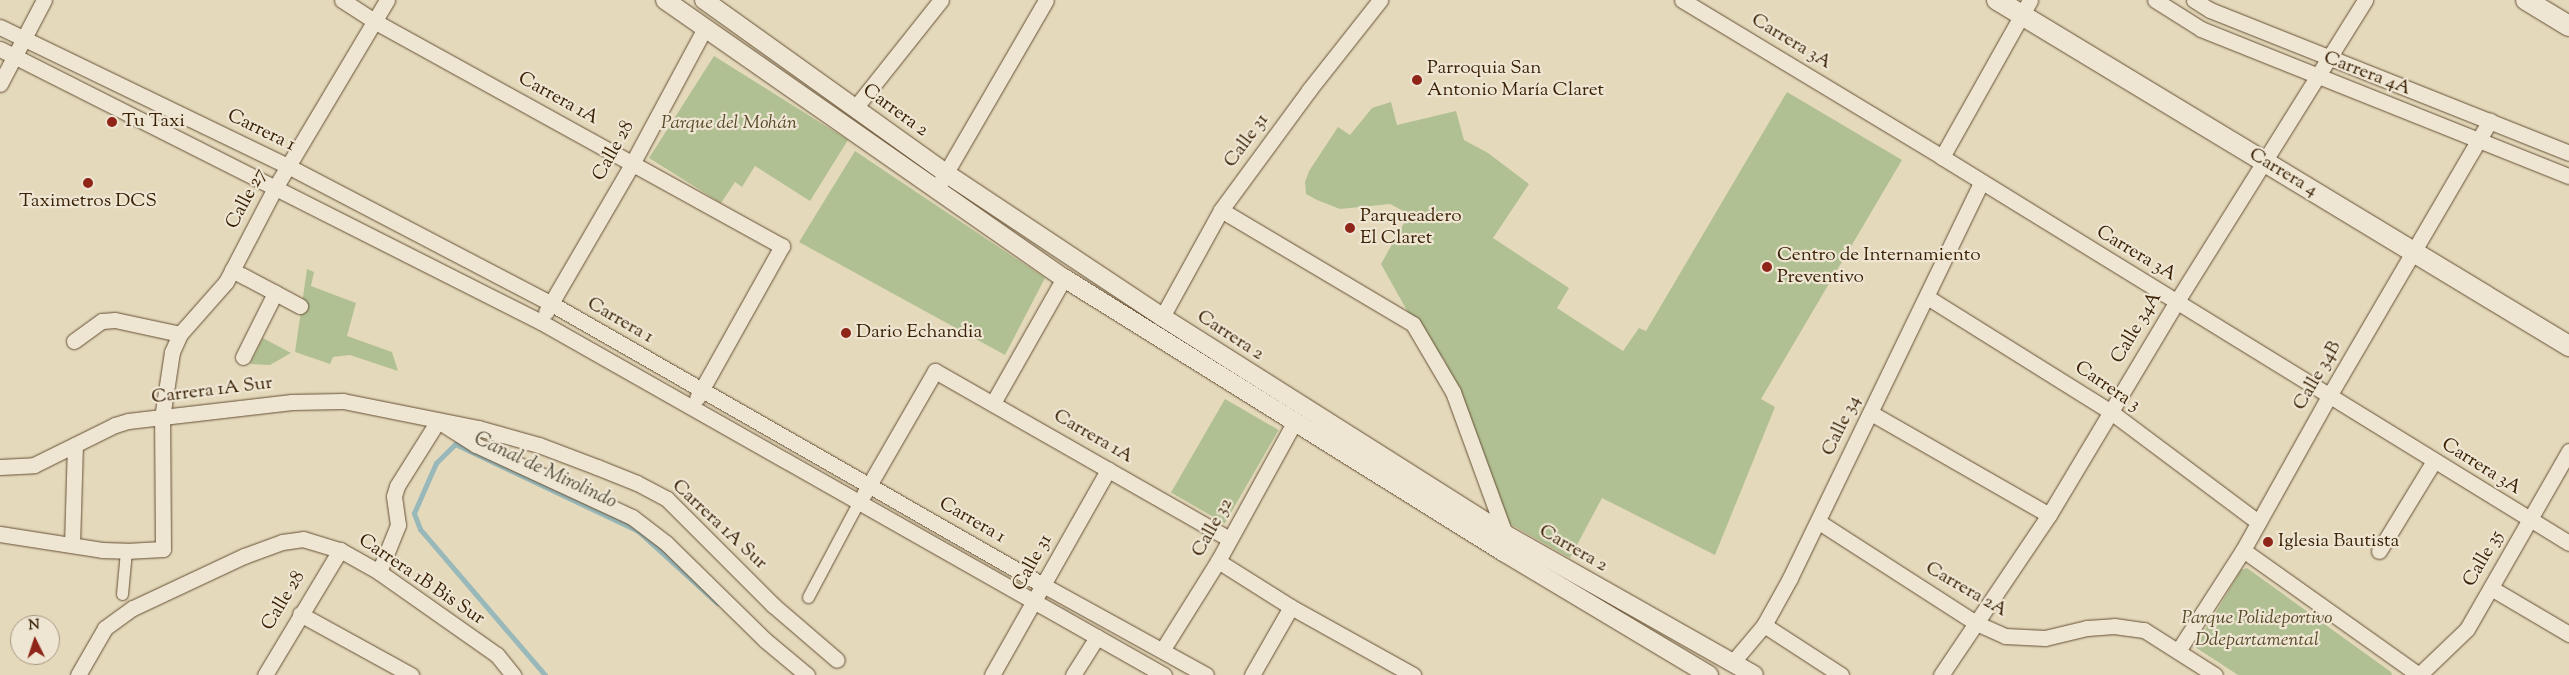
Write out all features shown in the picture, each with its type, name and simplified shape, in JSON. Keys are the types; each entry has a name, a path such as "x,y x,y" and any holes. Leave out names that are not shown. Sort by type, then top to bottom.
{"main road":[{"name":"Carrera 4","path":"1997,0 2026,8 2264,162 2569,346"},
{"path":"2526,0 2569,26"}],"street":[{"path":"0,84 44,0"},
{"name":"Carrera 1A","path":"342,0 374,21 782,246 702,392"},
{"name":"Calle 27","path":"180,334 210,302 232,270 274,188 387,0"},
{"name":"Carrera 2","path":"665,0 705,28 942,181 1162,317 1504,534 1700,646 1727,669 1754,675"},
{"path":"855,108 941,0"},
{"path":"942,181 1046,0"},
{"name":"Calle 31","path":"1162,317 1221,210 1309,90 1380,0"},
{"name":"Carrera 3A","path":"1683,0 1942,157 1981,183 2177,302 2529,521 2569,543"},
{"name":"Carrera 4A","path":"2155,0 2201,29 2569,176"},
{"name":"Carrera 4A","path":"2194,0 2213,5 2330,56 2569,153"},
{"name":"Calle 34A","path":"1941,675 2049,515 2177,302 2365,0"},
{"name":"Carrera 2","path":"714,3 855,108 942,181 1064,278 1687,669 1710,675"},
{"name":"Calle 28","path":"541,322 550,303 632,164 705,28 714,3"},
{"path":"2201,29 2213,5"},
{"path":"1942,157 2026,8"},
{"name":"Carrera 1","path":"0,27 288,166 550,303 702,392 1043,585 1163,649 1206,675"},
{"path":"0,49 541,322 1164,675"},
{"name":"Calle 34B","path":"2178,651 2243,550 2329,396 2490,120"},
{"name":"Calle 34","path":"1727,669 1764,625 1819,522 1981,183"},
{"path":"1221,210 1413,324 1453,392 1504,534"},
{"path":"232,270 300,306"},
{"path":"993,402 1064,278"},
{"path":"242,356 275,293"},
{"name":"Carrera 3","path":"1927,297 2111,412 2258,522"},
{"path":"0,534 126,551 162,549 162,418 172,352 180,334 102,321 74,341"},
{"name":"Carrera 1A","path":"870,486 935,371 993,402 1108,470 1230,538"},
{"path":"691,408 702,392"},
{"name":"Carrera 1A Sur","path":"0,467 34,465 115,425 292,402 343,401 478,428 538,445 621,476 667,498 773,605 837,660"},
{"path":"1871,414 2049,515"},
{"path":"379,572 398,525 394,496 397,486 438,421"},
{"name":"Carrera 1A Sur","path":"438,421 476,445 632,517 666,543 765,640 807,675"},
{"name":"Calle 32","path":"1163,649 1218,561 1294,423"},
{"path":"72,545 75,446"},
{"name":"Calle 35","path":"2419,675 2467,629 2568,454"},
{"path":"2379,551 2434,461"},
{"name":"Calle 31","path":"992,675 1108,470"},
{"path":"808,597 858,503 870,486"},
{"name":"Carrera 2A","path":"1819,522 1976,623 2005,636 2046,638 2087,628 2114,626 2144,630 2215,675"},
{"name":"Carrera 1B Bis Sur","path":"78,675 105,628 133,608 182,583 244,556 282,542 302,538 340,550 379,572 497,655 513,675"},
{"name":"Calle 28","path":"264,675 340,550"},
{"path":"2243,550 2419,675"},
{"path":"122,594 126,551"},
{"path":"1218,561 1291,607 1413,675"},
{"path":"2491,588 2569,634"},
{"path":"1252,675 1291,607"},
{"path":"300,614 411,675"},
{"path":"1764,625 1840,675"},
{"path":"1073,675 1097,637"},
{"path":"1687,669 1700,646"}],"green space":[{"name":"Parque del Mohán","path":"714,56 848,140 810,201 755,166 742,187 735,182 721,203 649,158"},
{"path":"1787,92 1902,160 1761,399 1775,407 1715,555 1602,498 1570,558 1510,524 1444,359 1419,332 1381,264 1409,214 1390,204 1340,209 1317,200 1306,194 1305,182 1309,171 1338,127 1350,135 1372,108 1391,102 1397,125 1456,111 1464,140 1488,153 1529,184 1493,238 1569,288 1557,308 1623,351 1639,328 1646,331"},
{"path":"855,151 1045,278 1005,355 799,242"},
{"path":"307,269 314,272 311,286 356,303 347,336 392,352 398,371 350,355 333,357 330,364 295,352"},
{"path":"263,338 291,353 270,365 250,364"},
{"path":"1225,399 1279,430 1225,524 1171,493"},
{"name":"Parque Polideportivo Ddepartamental","path":"2247,568 2391,672 2392,675 2238,675 2195,647 2241,570"}],"waterway":[{"name":"Canal de Mirolindo","path":"545,675 420,529 414,513 436,463 455,444 638,531 717,603"}],"place":[{"name":"Parroquia San Antonio María Claret","path":"1417,80"},
{"name":"Tu Taxi","path":"112,122"},
{"name":"Taximetros DCS","path":"88,183"},
{"name":"Parqueadero El Claret","path":"1350,228"},
{"name":"Centro de Internamiento Preventivo","path":"1767,267"},
{"name":"Dario Echandia","path":"846,333"},
{"name":"Iglesia Bautista","path":"2268,542"}]}
